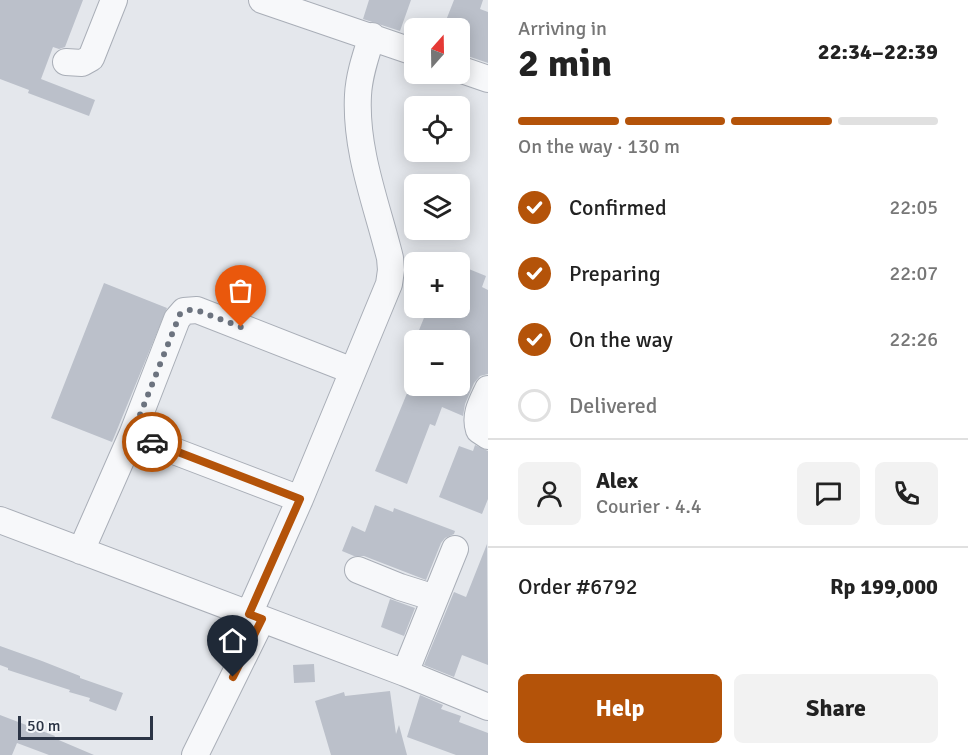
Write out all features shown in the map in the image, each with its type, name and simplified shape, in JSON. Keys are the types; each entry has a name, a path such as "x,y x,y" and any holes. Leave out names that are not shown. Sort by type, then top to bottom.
{"street":[{"path":"66,62 82,63 91,58 114,0"},
{"path":"262,0 404,48"},
{"path":"195,755 256,617 300,499 389,284 391,270 389,252 364,160 358,125 358,93 372,36"},
{"path":"470,73 488,79"},
{"path":"81,551 132,435 177,319 184,311 196,310 353,371"},
{"path":"488,389 478,411 477,424 478,430 488,436"},
{"path":"132,435 300,499"},
{"path":"0,520 405,673 488,707"},
{"path":"405,673 455,549"},
{"path":"358,570 435,598"}],"building":[{"path":"0,0 83,0 65,47 59,49 53,47 41,79 95,100 89,116 28,93 29,90 0,79"},
{"path":"369,0 411,0 400,31 363,19"},
{"path":"454,0 483,0 480,9 488,12 488,63 470,57 470,18 447,18"},
{"path":"470,269 486,276 482,287 488,290 488,374 480,376 470,392 470,330 419,330 424,318 470,318"},
{"path":"104,283 167,308 112,442 51,418"},
{"path":"406,396 468,396 463,416 442,407 435,426 430,424 407,484 375,471"},
{"path":"475,445 488,451 488,499 482,514 439,497 459,446 473,451"},
{"path":"375,505 393,512 394,508 455,531 441,543 426,580 364,556 354,556 342,551 352,526 365,532"},
{"path":"487,544 488,665 462,655 454,677 424,665 454,592 466,597"},
{"path":"390,599 415,608 404,636 381,627"},
{"path":"0,646 123,693 116,711 89,701 90,698 69,692 70,690 8,670 0,665"},
{"path":"314,664 315,682 294,683 293,665"},
{"path":"390,691 396,734 399,725 407,755 331,755 315,701 344,692 345,696"},
{"path":"420,695 443,705 441,709 461,716 459,722 488,733 488,755 456,755 407,737"},
{"path":"0,715 55,736 54,738 94,755 49,755 17,743 12,755 0,755"}],"way so far":[{"path":"152,442 132,435 180,314 184,311 196,310 241,327"}],"route":[{"path":"152,442 300,499 249,614 262,619 233,677"}]}
